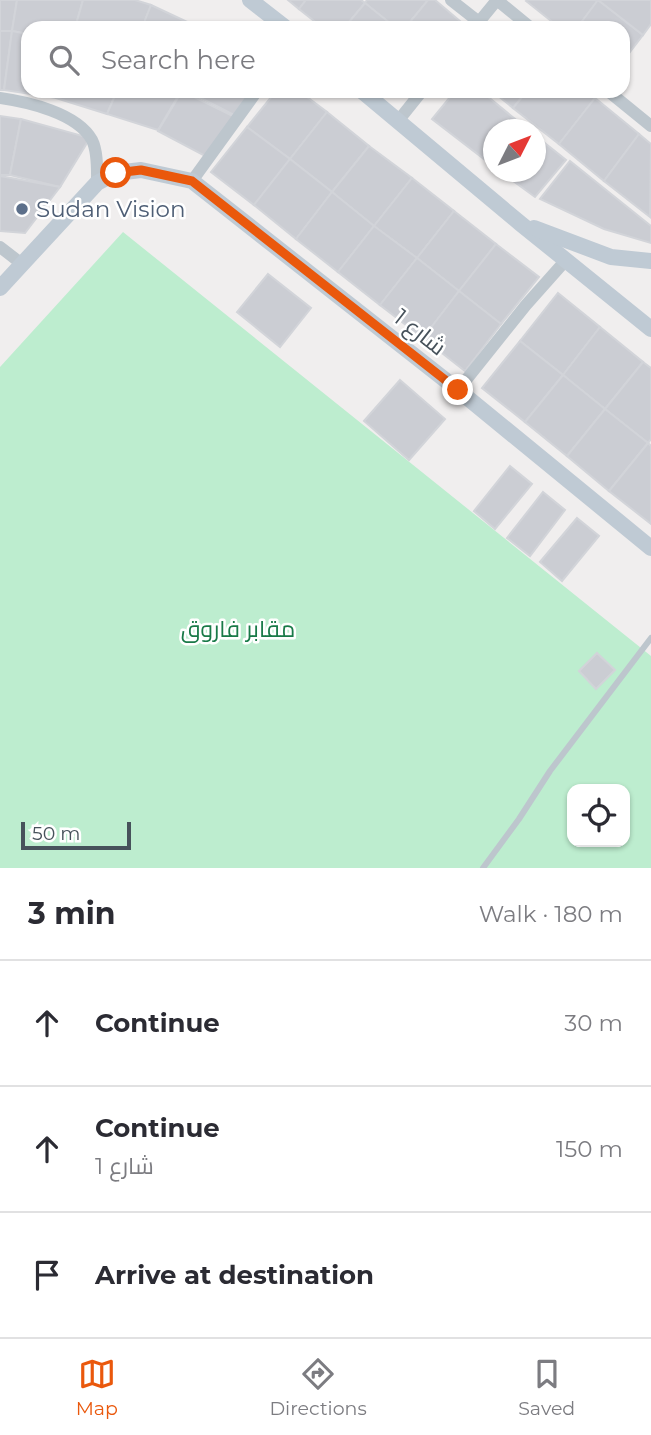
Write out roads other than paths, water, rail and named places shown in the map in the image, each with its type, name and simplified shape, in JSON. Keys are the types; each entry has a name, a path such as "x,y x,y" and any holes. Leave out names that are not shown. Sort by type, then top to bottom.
{"street":[{"path":"250,0 277,21"},
{"path":"452,0 472,21"},
{"path":"479,21 497,0 522,21"},
{"path":"0,98 30,103 59,114 84,130 93,142 97,183"},
{"path":"0,288 97,183 116,173 141,170 192,181 252,98"},
{"path":"370,98 651,329"},
{"path":"398,121 416,98"},
{"path":"617,98 651,126"},
{"name":"شارع 1","path":"192,181 458,390 651,548"},
{"path":"522,224 611,257 651,261"},
{"path":"0,247 22,264"},
{"path":"458,390 566,260"}],"lane":[{"path":"483,868 550,771 651,638"}],"place":[{"name":"Sudan Vision","path":"22,209"}],"park label":[{"name":"مقابر فاروق","path":"238,629"}]}
